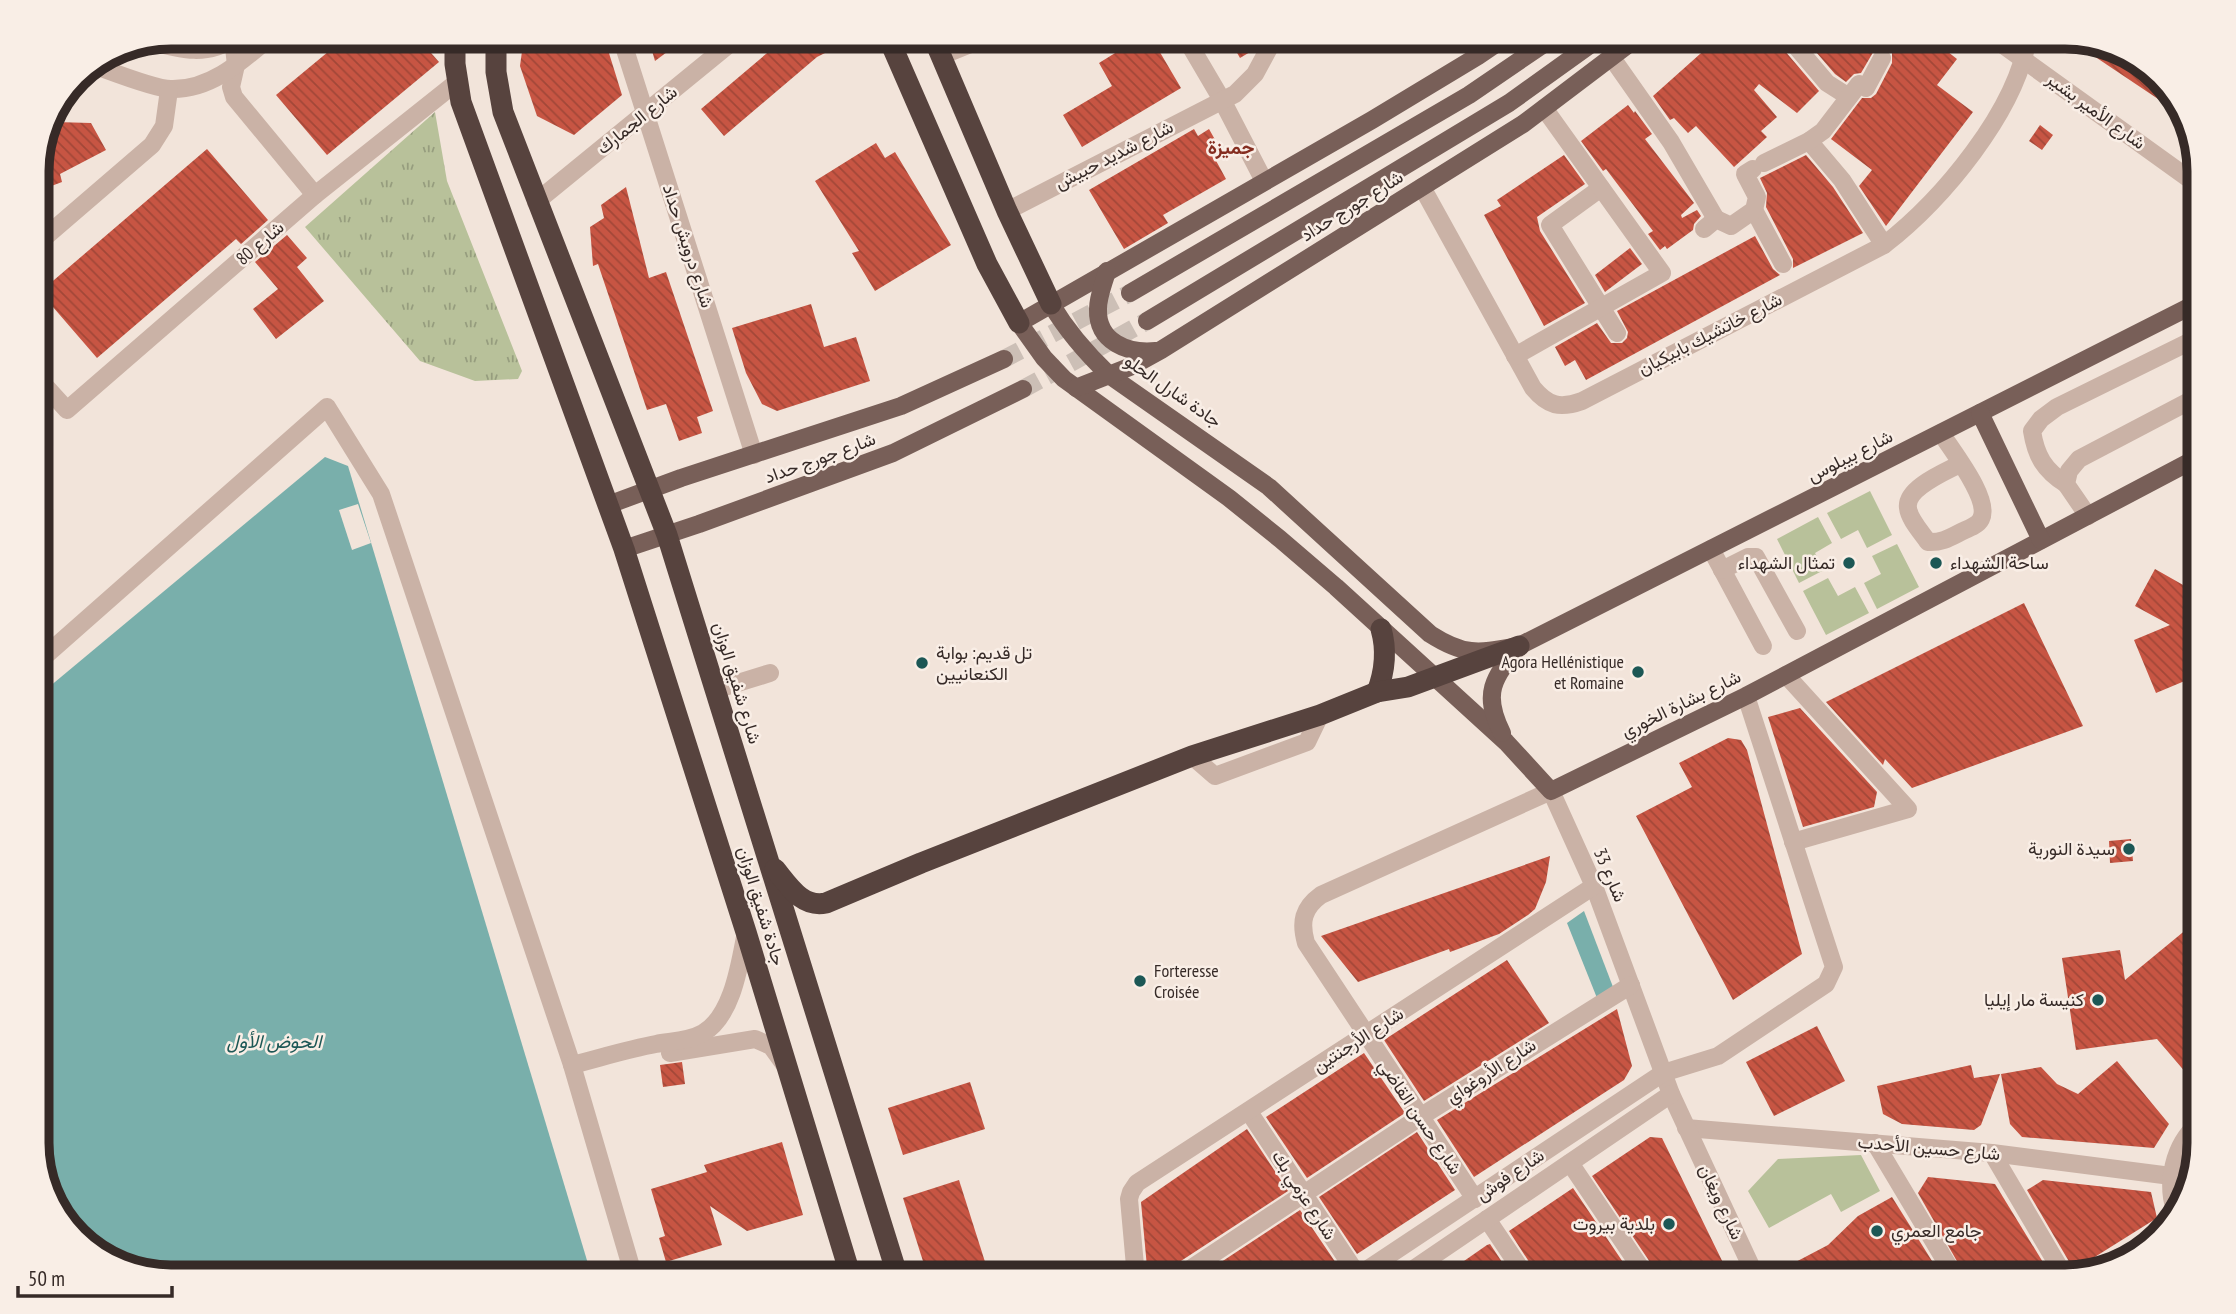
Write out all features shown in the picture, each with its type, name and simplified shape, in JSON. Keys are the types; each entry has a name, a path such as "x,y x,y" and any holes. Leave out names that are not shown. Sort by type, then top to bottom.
{"highway":[{"path":"455,49 457,82 475,144 624,549"},
{"name":"شارع شفيق الوزان","path":"496,49 496,72 503,111 667,535 894,1265"},
{"path":"893,49 987,264 1019,323"},
{"name":"جادة شارل الحلو","path":"938,49 1007,211 1051,304"},
{"name":"جادة شفيق الوزان","path":"624,549 746,932 847,1265"},
{"path":"1377,692 1385,664 1385,641 1381,629"},
{"path":"769,862 804,900 815,905 826,903 1192,756 1320,715 1377,692 1408,687 1519,646"}],"main road":[{"path":"1434,677 1336,587 1229,498 1076,388 1044,358 1019,323 1384,113 1489,49"},
{"name":"شارع جورج حداد","path":"1130,293 1469,95 1536,49"},
{"name":"شارع جورج حداد","path":"1147,321 1509,103 1584,49"},
{"name":"شارع جورج حداد","path":"1076,388 1161,350 1544,108 1623,49"},
{"path":"1107,271 1098,305 1098,316 1106,334 1120,347 1132,352 1161,350"},
{"name":"جادة شارل الحلو","path":"1051,304 1066,329 1109,375 1269,487 1430,634 1468,652 1482,653 1519,646"},
{"name":"شارع بيبلوس","path":"1519,646 2187,308"},
{"name":"شارع جورج حداد","path":"608,505 901,405 1004,359"},
{"name":"شارع جورج حداد","path":"624,549 893,453 1023,389"},
{"path":"1980,413 2041,540"},
{"name":"شارع بشارة الخوري","path":"1551,791 1746,696 2187,463"},
{"path":"1506,742 1493,713 1491,693 1500,671 1519,646"},
{"name":"شارع 33","path":"1434,677 1506,742 1551,791"}],"street":[{"path":"179,49 204,49"},
{"path":"235,49 236,65 231,87 234,97 315,195"},
{"path":"104,69 169,90 193,87 220,76 255,49"},
{"name":"شارع درويش حداد","path":"625,49 754,455"},
{"name":"شارع الجمارك","path":"537,202 723,49"},
{"path":"1192,49 1264,181"},
{"name":"شارع شديد حبيش","path":"1007,211 1222,100 1246,85 1269,49"},
{"path":"1798,49 1827,83 1849,97"},
{"name":"شارع الأمير بشير","path":"2010,49 2187,177"},
{"name":"شارع خاتشيك بابيكيان","path":"1422,187 1533,388 1544,401 1557,407 1568,407 1884,245 1905,229 1965,163 2006,101 2025,59 2026,49"},
{"path":"1612,58 1671,142 1710,224 1731,226 1754,210"},
{"path":"1783,264 1754,210 1757,197 1745,174 1823,131 1859,84 1866,88 1882,58"},
{"name":"شارع 80","path":"49,390 67,410 315,195 457,82"},
{"path":"49,234 152,145 164,126 169,90"},
{"path":"1515,356 1662,273 1544,108"},
{"path":"1809,141 1842,180 1884,245"},
{"path":"1601,188 1550,225 1617,333"},
{"path":"2088,516 2066,484 2053,476 2035,452 2032,431 2041,419 2057,407 2187,343"},
{"path":"2066,484 2069,471 2079,459 2187,402"},
{"path":"49,652 327,407 382,494 572,1065 630,1265"},
{"path":"1941,433 1980,495 1984,511 1980,522 1940,542 1928,542 1908,510 1909,497 1920,487 1960,464"},
{"path":"1711,549 1763,646"},
{"path":"1722,570 1748,557 1756,557 1797,631"},
{"path":"715,690 770,673"},
{"path":"1786,675 1908,809 1793,842"},
{"name":"شارع فوش","path":"1376,1265 1663,1073 1718,1056 1826,984 1834,967 1746,696"},
{"name":"شارع 33","path":"1551,791 1594,886 1686,1128"},
{"name":"شارع بشارة الخوري","path":"1366,1036 1306,943 1302,919 1312,901 1551,791"},
{"name":"شارع الأرجنتين","path":"1135,1265 1129,1199 1134,1187 1145,1177 1250,1112 1594,886"},
{"path":"572,1065 656,1043 681,1041 704,1033 723,1013 737,979 746,932"},
{"name":"شارع الأروغواي","path":"1198,1265 1420,1117 1630,985"},
{"name":"شارع حسن القاضي","path":"1366,1036 1475,1199"},
{"path":"572,1065 755,1039 771,1046 788,1071"},
{"name":"شارع فوش","path":"1420,1265 1671,1094"},
{"name":"شارع عزمي بك","path":"1250,1112 1350,1265"},
{"name":"شارع حسين الأحدب","path":"1686,1128 1992,1153 2171,1176"},
{"name":"شارع ويغان","path":"1686,1128 1750,1265"},
{"path":"2173,1201 2171,1176 2179,1148 2187,1138"},
{"path":"1875,1143 1948,1265"},
{"path":"1992,1153 2058,1265"},
{"path":"1570,1163 1639,1265"},
{"path":"1487,1219 1518,1265"}],"green space":[{"path":"435,112 447,181 522,371 518,379 475,381 420,361 305,227"},
{"path":"1870,491 1892,535 1867,548 1858,530 1841,539 1827,513"},
{"path":"1818,517 1832,543 1815,553 1824,570 1799,583 1777,539"},
{"path":"1897,544 1919,587 1877,609 1864,583 1881,574 1872,556"},
{"path":"1828,578 1838,596 1855,587 1869,613 1826,635 1803,591"},
{"path":"1861,1155 1880,1191 1841,1212 1831,1194 1769,1228 1748,1191 1778,1159"}],"water":[{"name":"الحوض الأول","path":"325,457 348,466 588,1265 155,1264 124,1256 110,1249 85,1229 69,1211 55,1182 49,1151 49,687"},
{"path":"1584,911 1613,987 1597,998 1567,923"}],"pier":[{"path":"358,504 371,543 352,550 339,510"}],"building":[{"path":"332,49 428,49 439,62 327,155 276,95"},
{"path":"522,49 608,49 622,95 574,135 537,116 520,66"},
{"path":"652,49 671,49 655,61"},
{"path":"772,49 833,49 817,57 724,136 701,109"},
{"path":"1122,49 1158,49 1181,88 1082,147 1063,115 1112,86 1099,63"},
{"path":"1235,49 1255,49 1240,58"},
{"path":"1706,49 1783,49 1819,91 1797,113 1759,84 1754,90 1777,117 1761,131 1767,137 1734,167 1696,126 1688,133 1674,118 1670,120 1653,96"},
{"path":"1813,49 1875,49 1861,73 1854,74 1846,82 1835,74"},
{"path":"1885,49 1944,49 1957,59 1937,85 1973,112 1886,226 1859,186 1872,170 1831,139 1862,98 1871,98 1876,94 1892,63 1892,53"},
{"path":"2086,51 2126,65 2151,85 2168,106"},
{"path":"1628,105 1652,134 1645,139 1694,203 1681,215 1682,218 1697,210 1701,216 1694,224 1693,230 1667,249 1665,246 1660,250 1648,234 1653,231 1581,141"},
{"path":"60,122 91,123 106,150 60,174 62,182 49,187 53,139"},
{"path":"2040,125 2053,135 2042,150 2029,141"},
{"path":"1194,129 1198,136 1209,129 1222,152 1214,157 1226,179 1163,215 1168,223 1124,249 1089,190"},
{"path":"876,143 885,158 895,152 951,245 875,291 852,253 859,251 815,181"},
{"path":"207,149 268,220 241,244 236,239 97,358 49,302 49,284"},
{"path":"1564,155 1585,184 1537,217 1540,231 1585,303 1544,326 1484,215 1501,206 1497,200"},
{"path":"1806,155 1833,187 1863,233 1793,268 1793,259 1766,207 1767,193 1760,178"},
{"path":"626,187 649,278 666,272 713,411 697,417 702,433 679,441 666,404 647,410 598,264 593,266 590,227 604,218 601,205"},
{"path":"287,235 307,258 297,267 324,301 276,339 253,309 278,289 255,262"},
{"path":"1755,236 1773,269 1780,275 1586,380 1575,360 1565,366 1555,347 1597,323 1611,343 1622,343 1628,332 1617,311"},
{"path":"1630,248 1642,264 1605,292 1595,275"},
{"path":"811,304 824,347 856,337 870,381 777,411 762,404 746,373 732,328"},
{"path":"2155,569 2187,587 2187,680 2156,693 2134,640 2170,625 2135,606"},
{"path":"2024,603 2083,726 1912,788 1885,759 1883,765 1826,702"},
{"path":"1800,708 1877,792 1874,807 1803,827 1768,717"},
{"path":"1728,738 1741,740 1747,750 1802,954 1733,1000 1636,816 1692,787 1679,763"},
{"name":"سيدة النورية","path":"2131,839 2133,861 2110,863 2109,841"},
{"path":"1550,856 1546,882 1535,909 1499,934 1450,952 1449,949 1358,982 1321,936"},
{"path":"2187,929 2187,1074 2157,1039 2076,1050 2062,958 2120,950 2125,980"},
{"path":"1507,960 1549,1023 1424,1101 1384,1040"},
{"path":"1617,1009 1632,1066 1624,1080 1474,1177 1437,1120"},
{"path":"1817,1026 1845,1081 1774,1116 1746,1062"},
{"path":"1364,1053 1405,1113 1307,1178 1266,1117"},
{"path":"2117,1061 2169,1124 2154,1148 2022,1137 2010,1124 2001,1074 2041,1067 2057,1084 2078,1094"},
{"path":"682,1062 685,1084 663,1087 660,1065"},
{"path":"1971,1065 1974,1078 2000,1074 1981,1125 1974,1130 1902,1124 1883,1114 1877,1086"},
{"path":"970,1082 985,1129 903,1155 888,1108"},
{"path":"1247,1129 1288,1191 1175,1265 1147,1265 1141,1202"},
{"path":"1417,1132 1455,1190 1357,1254 1319,1197"},
{"name":"بلدية بيروت","path":"1650,1137 1662,1138 1724,1265 1652,1265 1592,1176"},
{"path":"782,1142 803,1215 747,1231 710,1206 722,1245 666,1262 659,1238 665,1236 651,1189 707,1172 704,1165"},
{"path":"1928,1177 1995,1184 2045,1265 1959,1265 1918,1193"},
{"path":"959,1180 986,1265 924,1265 903,1198"},
{"path":"2043,1180 2151,1192 2157,1218 2085,1263 2071,1265 2027,1190"},
{"path":"1573,1188 1625,1265 1531,1265 1509,1231"},
{"name":"جامع العمري","path":"1892,1197 1934,1265 1790,1265 1828,1245 1858,1216"},
{"path":"1300,1210 1337,1265 1217,1265"},
{"path":"1490,1244 1504,1265 1458,1265"}],"tunnel":[{"path":"1004,359 1130,293"},
{"path":"1023,389 1147,321"}],"place":[{"name":"تمثال الشهداء","path":"1849,563"},
{"name":"ساحة الشهداء","path":"1936,563"},
{"name":"تل قديم: بوابة الكنعانيين","path":"922,663"},
{"name":"Agora Hellénistique et Romaine","path":"1638,672"},
{"name":"سيدة النورية","path":"2129,849"},
{"name":"Forteresse Croisée","path":"1140,981"},
{"name":"كنيسة مار إيليا","path":"2098,1000"},
{"name":"بلدية بيروت","path":"1669,1224"},
{"name":"جامع العمري","path":"1877,1231"}],"district":[{"name":"جميزة","path":"1231,147"}]}
